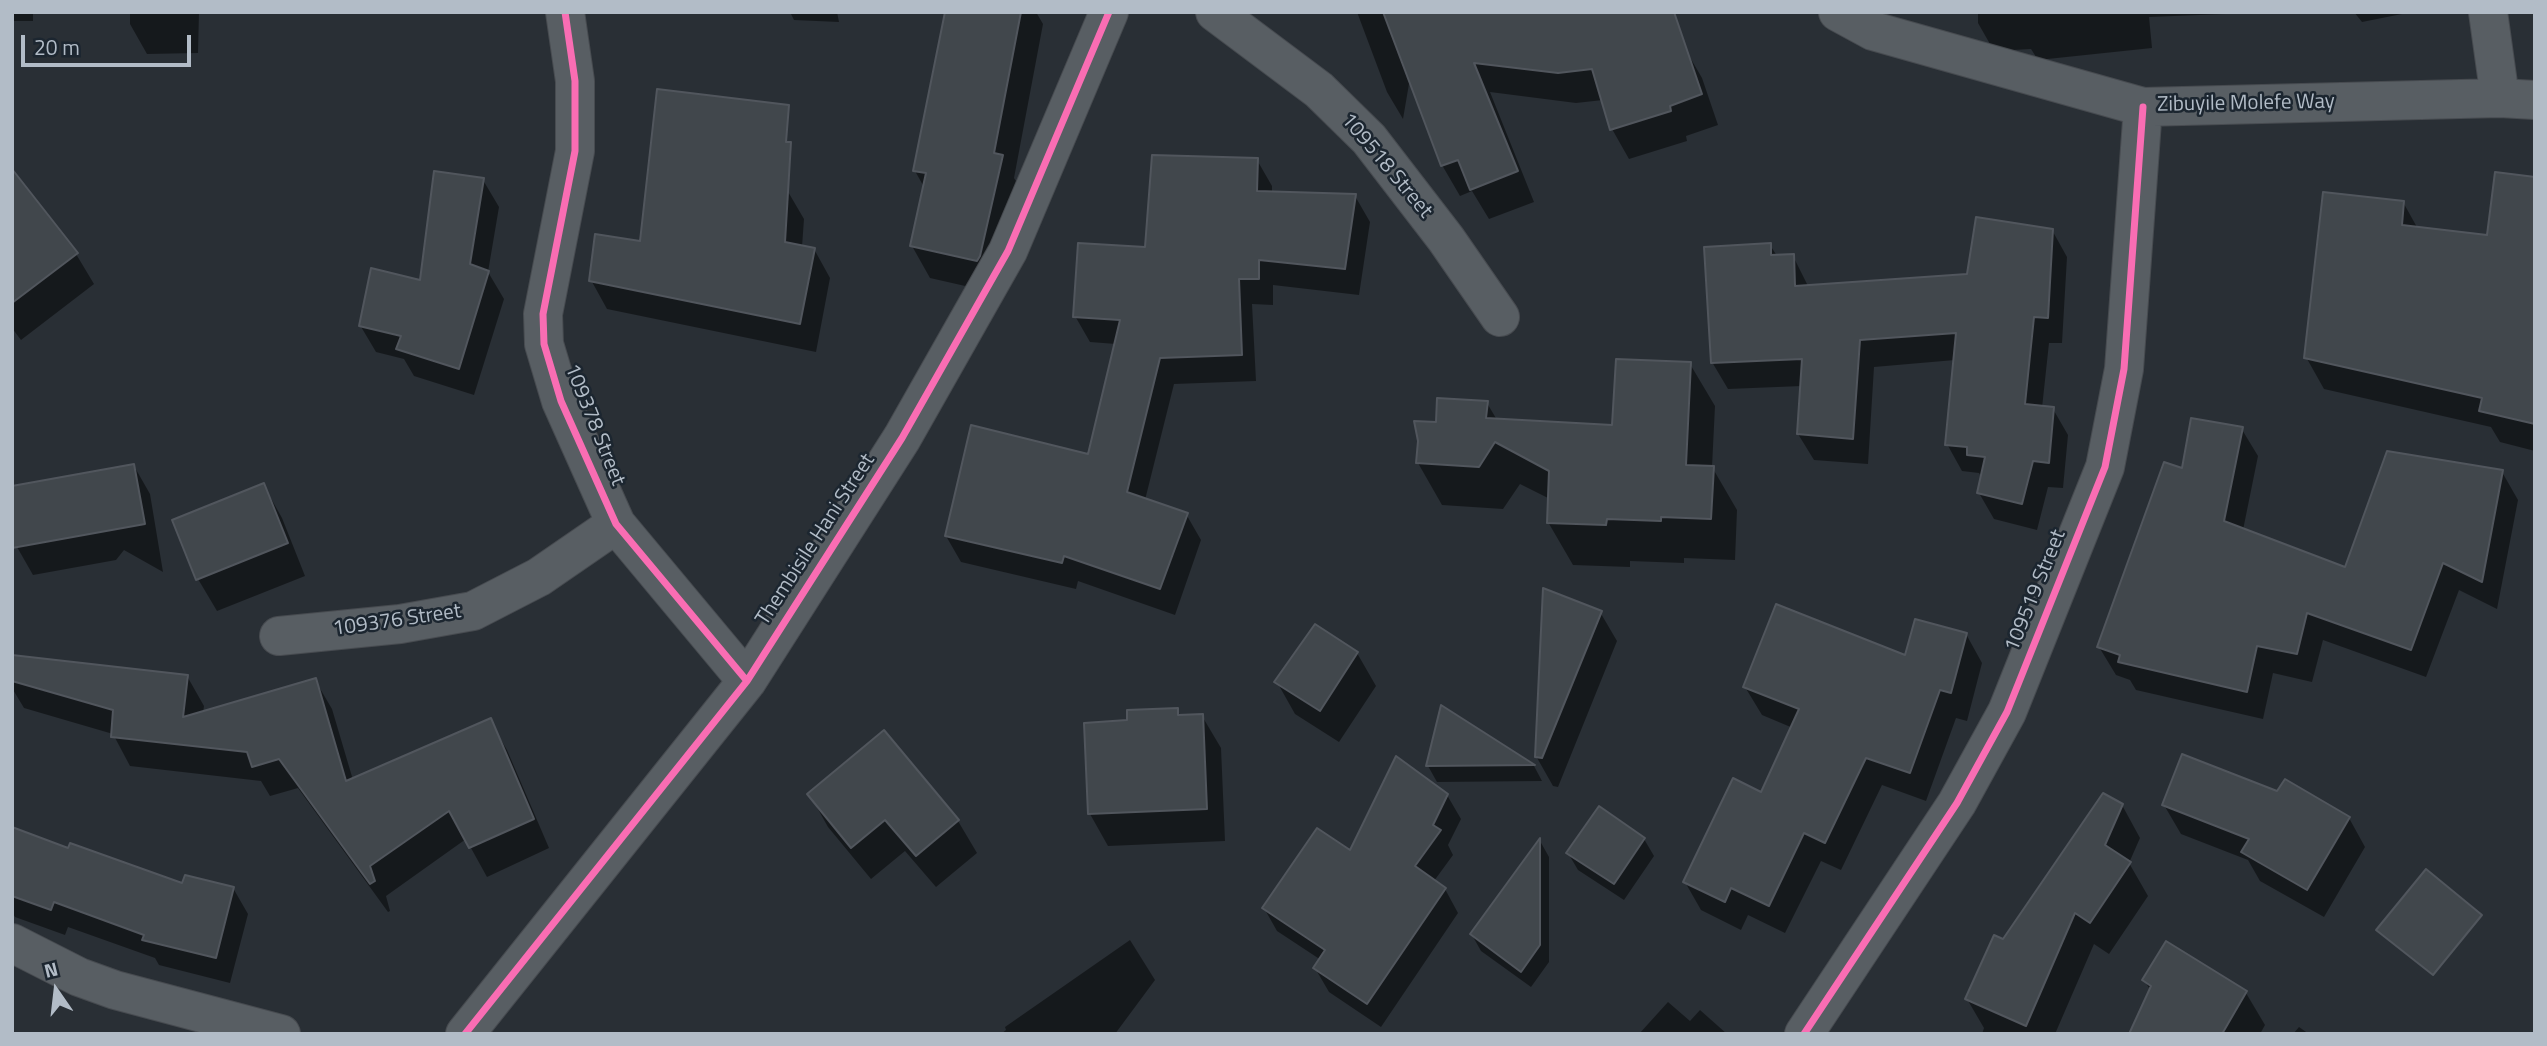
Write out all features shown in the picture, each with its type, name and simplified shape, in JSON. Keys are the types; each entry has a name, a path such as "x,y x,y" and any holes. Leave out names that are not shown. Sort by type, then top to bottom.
{"street":[{"name":"109378 Street","path":"565,12 575,81 575,151 542,314 544,344 561,401 616,524 747,681"},
{"name":"Thembisile Hani Street","path":"465,1034 747,681 902,438 1008,251 1109,12"},
{"name":"109518 Street","path":"1215,12 1319,90 1369,139 1446,239 1500,317"},
{"name":"Zibuyile Molefe Way","path":"1838,12 1873,31 2143,107 2517,99 2488,12"},
{"name":"109519 Street","path":"1804,1034 1957,803 2007,712 2105,467 2124,369 2143,107"},
{"name":"109376 Street","path":"279,636 400,624 473,611 539,577 616,524"},
{"path":"12,943 79,977 115,990 281,1034"}],"building":[{"path":"945,12 1021,12 994,153 1003,155 977,261 910,246 926,173 913,171"},
{"path":"1383,12 1674,12 1702,94 1670,106 1671,111 1610,130 1592,69 1558,73 1474,63 1518,171 1470,190 1458,160 1441,166"},
{"path":"657,89 789,105 786,142 791,142 785,242 815,248 800,324 589,281 595,234 640,241"},
{"path":"1152,155 1258,158 1257,191 1356,194 1345,269 1259,260 1259,279 1239,279 1242,355 1160,358 1127,492 1188,513 1160,589 1064,556 1062,563 945,536 971,425 1088,454 1120,320 1073,317 1078,243 1145,247"},
{"path":"12,169 78,253 12,303"},
{"path":"434,171 484,178 470,264 489,271 459,369 396,349 401,336 359,326 371,268 420,280"},
{"path":"2495,172 2535,177 2535,424 2479,411 2482,398 2304,358 2323,192 2404,201 2402,225 2487,235"},
{"path":"1976,217 2053,229 2048,318 2034,317 2025,404 2054,407 2049,463 2033,461 2022,504 1977,493 1985,457 1967,455 1967,447 1945,445 1956,333 1860,340 1853,439 1797,434 1802,359 1711,363 1704,247 1771,243 1771,255 1794,254 1795,286 1967,274"},
{"path":"1616,359 1691,362 1686,465 1714,466 1711,519 1607,519 1606,525 1547,523 1549,471 1495,442 1479,467 1416,463 1418,441 1414,421 1436,422 1437,398 1488,401 1486,418 1612,425"},
{"path":"2191,418 2243,427 2224,521 2345,567 2387,451 2503,470 2482,582 2443,563 2411,650 2307,613 2297,654 2257,646 2247,692 2118,662 2120,655 2097,647 2164,462 2182,468"},
{"path":"134,464 145,524 12,548 12,486"},
{"path":"264,483 288,543 196,580 172,520"},
{"path":"1543,588 1602,611 1542,758 1535,757"},
{"path":"1776,604 1905,655 1915,619 1967,633 1951,693 1940,690 1910,773 1866,758 1825,843 1804,833 1769,906 1731,888 1725,902 1683,882 1733,778 1761,792 1799,709 1743,687"},
{"path":"1315,624 1358,652 1320,711 1274,682"},
{"path":"12,655 188,675 183,717 316,678 346,781 491,718 534,819 469,848 449,811 370,866 375,881 370,884 279,759 252,767 247,752 111,737 113,710 12,681"},
{"path":"1441,705 1535,765 1426,766"},
{"path":"1178,708 1178,715 1203,714 1207,809 1088,814 1084,723 1127,720 1127,710"},
{"path":"884,730 959,820 916,856 885,820 851,848 807,794"},
{"path":"2182,754 2277,791 2285,779 2350,817 2307,890 2241,852 2249,839 2162,805"},
{"path":"1396,756 1448,794 1433,825 1441,830 1415,866 1446,888 1367,1004 1313,968 1325,950 1262,908 1317,828 1350,850"},
{"path":"2103,793 2123,804 2105,845 2131,862 2090,923 2075,913 2026,1026 1965,999 1994,935 2003,939"},
{"path":"1599,806 1645,838 1614,884 1566,853"},
{"path":"12,827 68,848 70,843 182,883 185,875 234,887 216,958 142,940 144,935 54,902 51,910 12,896"},
{"path":"1540,838 1540,945 1521,972 1470,934"},
{"path":"2426,869 2482,915 2433,975 2376,930"},
{"path":"2166,941 2247,991 2222,1034 2129,1034 2151,986 2142,980"}],"cycle path":[{"path":"565,12 575,81 575,151 543,314 544,344 561,401 616,524 747,681"},
{"path":"465,1034 747,681 902,438 1008,251 1109,12"},
{"path":"1804,1034 1957,803 2007,712 2105,467 2124,369 2143,107"}]}
